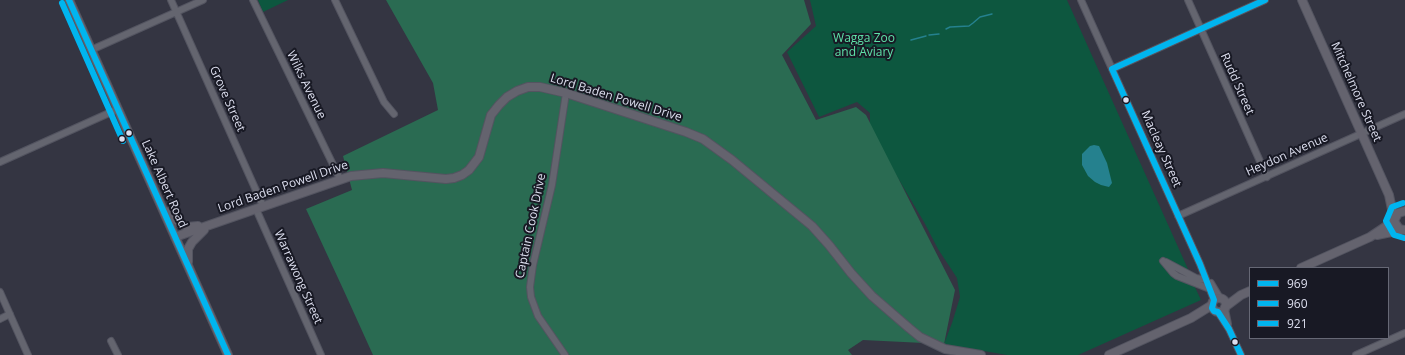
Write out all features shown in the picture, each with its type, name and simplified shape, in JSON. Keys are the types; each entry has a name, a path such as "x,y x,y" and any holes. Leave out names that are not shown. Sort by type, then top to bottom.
{"street":[{"name":"Lake Albert Road","path":"69,0 228,355"},
{"name":"Grove Street","path":"171,0 259,208"},
{"path":"92,50 203,0"},
{"name":"Wilks Avenue","path":"253,0 340,179"},
{"path":"334,0 384,102 394,114"},
{"name":"Macleay Street","path":"1081,0 1241,355"},
{"name":"Rudd Street","path":"1188,0 1267,177"},
{"path":"1112,69 1265,0"},
{"name":"Mitchelmore Street","path":"1302,0 1389,195 1394,220"},
{"name":"Lord Baden Powell Drive","path":"176,238 211,224 351,176 383,173 438,179 454,178 466,172 475,164 481,150 491,115 498,104 517,91 528,87 540,87 566,93 686,132 702,139 718,149 812,226 872,296 920,337 945,349 981,355"},
{"name":"Captain Cook Drive","path":"565,355 538,316 530,297 530,287 533,265 552,185 566,93"},
{"path":"0,162 118,109"},
{"name":"Heydon Avenue","path":"1178,216 1405,114"},
{"name":"Mitchelmore Street","path":"1389,195 1405,211"},
{"path":"162,208 176,221 188,227 211,224"},
{"name":"Warrawong Street","path":"259,208 321,355"},
{"path":"1303,267 1370,237 1394,220 1399,213 1405,211"},
{"path":"1394,220 1397,227 1404,231"},
{"path":"188,264 188,249 192,242 196,236 211,224"},
{"path":"1370,237 1404,231"},
{"path":"1206,280 1196,278 1163,261 1177,276 1210,289"},
{"name":"Macleay Street","path":"1200,264 1210,289 1219,305"},
{"path":"1109,355 1249,291"},
{"path":"0,292 28,355"},
{"path":"0,319 10,314"},
{"path":"1356,355 1405,333"},
{"path":"111,340 118,355"}],"green space":[{"path":"258,0 288,0 263,12"},
{"path":"386,0 804,0 811,24 782,55 816,120 856,107 866,115 955,290 944,344 863,340 848,350 852,355 373,355 306,209 352,190 343,156 438,110 433,83"},
{"name":"Wagga Zoo and Aviary","path":"810,0 1067,0 1192,278 1183,275 1180,277 1193,283 1201,300 1078,355 1007,355 944,344 960,297 957,278 938,249 924,222 870,131 870,113 857,102 819,117 787,52 816,26"}],"water":[{"path":"1090,146 1099,146 1107,163 1112,183 1109,187 1095,182 1088,176 1082,165 1082,154"}],"waterway":[{"path":"946,29 950,27 969,26 980,17 992,14"},
{"path":"929,35 939,34"},
{"path":"911,40 926,36"}],"transit line":[{"name":"960","path":"69,0 228,355"},
{"name":"969","path":"1112,69 1265,0"},
{"name":"921","path":"62,3 123,141"},
{"name":"969","path":"1112,69 1200,264 1214,300 1212,308 1214,311 1218,312 1229,329 1241,355"},
{"name":"921","path":"1403,203 1392,207 1386,221 1394,235 1404,238"}]}
